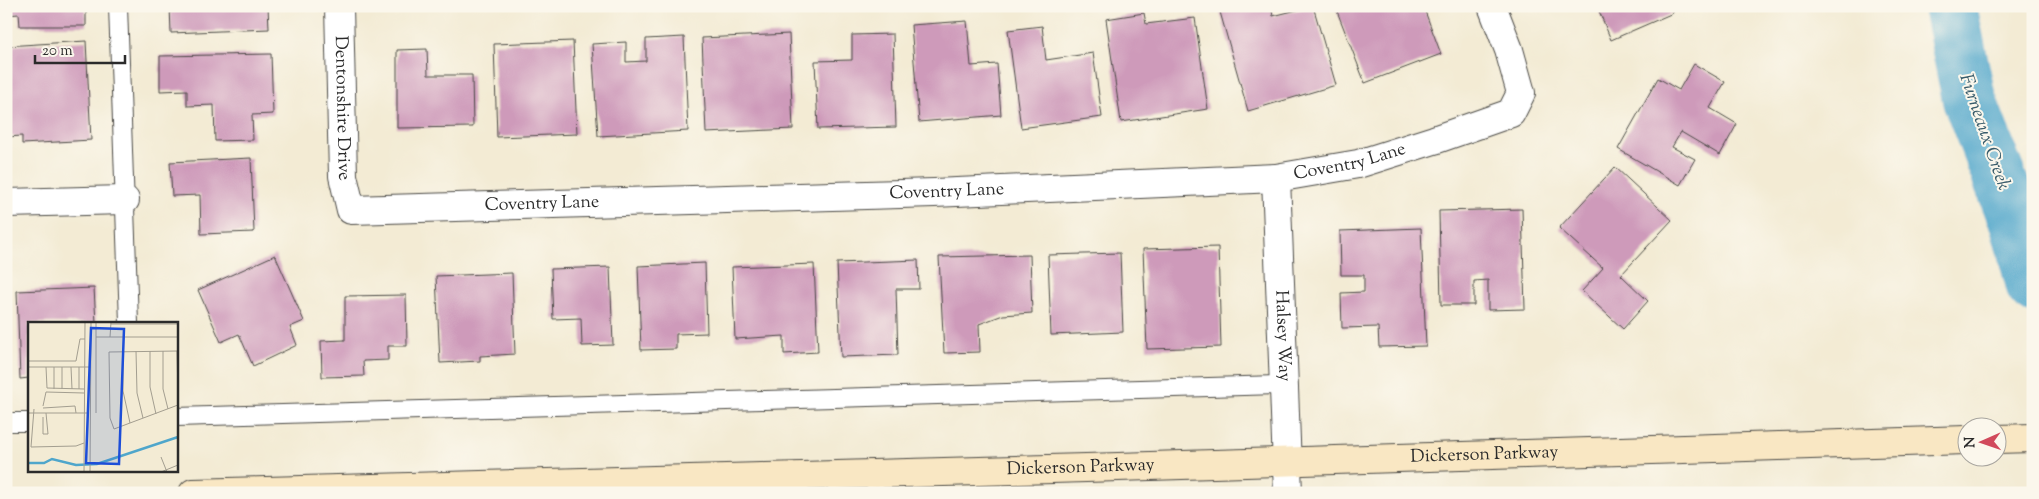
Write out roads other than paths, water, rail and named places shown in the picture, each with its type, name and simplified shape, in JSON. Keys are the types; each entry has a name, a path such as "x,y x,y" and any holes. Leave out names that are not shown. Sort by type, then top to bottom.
{"main road":[{"path":"2006,439 2033,438"},
{"name":"Dickerson Parkway","path":"193,493 597,488 1287,462 1956,440"}],"street":[{"name":"Dentonshire Drive","path":"339,6 343,176 352,210"},
{"name":"Coventry Lane","path":"352,210 954,192 1276,178 1358,164 1511,113 1521,93 1509,50 1492,6"},
{"name":"Halsey Way","path":"1276,178 1282,385 1288,493"},
{"path":"6,203 125,200"}],"lane":[{"path":"118,6 130,322"},
{"path":"178,417 1282,385"},
{"path":"6,422 28,422"}],"waterway":[{"name":"Furneaux Creek","path":"1950,6 1969,99 2017,224 2033,286"}]}
